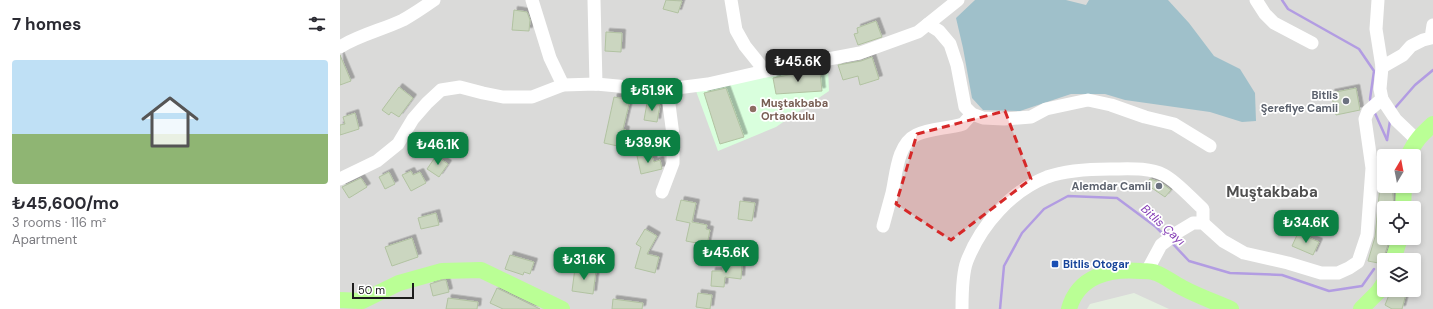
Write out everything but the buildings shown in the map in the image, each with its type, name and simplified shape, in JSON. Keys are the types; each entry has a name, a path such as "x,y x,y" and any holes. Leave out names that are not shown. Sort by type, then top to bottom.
{"main road":[{"path":"1412,149 1421,135 1433,126"},
{"path":"340,300 362,301 399,283 442,271 481,270 562,309"},
{"path":"1069,309 1080,288 1092,278 1105,273 1130,270 1156,272 1182,288 1231,309"},
{"path":"1361,309 1377,293"}],"street":[{"path":"340,47 361,36 403,20 434,0"},
{"path":"532,0 550,58 563,85"},
{"path":"594,0 596,84"},
{"path":"731,0 736,30 745,46 765,71"},
{"path":"340,179 377,161 398,144 413,119 427,102 441,90 460,87 503,97 532,97 563,85 596,84 661,90 708,84 765,71 860,53 918,32 958,0"},
{"path":"1256,0 1265,14 1274,23 1312,43"},
{"path":"1147,272 1161,245 1193,223 1203,223 1223,241 1244,253 1288,263 1321,273 1338,273 1358,262 1367,235 1372,168 1365,119 1379,105 1382,67 1376,29 1378,0"},
{"path":"928,24 939,32 950,44 958,65 965,107 972,114 983,118 1004,119 1031,117 1046,109 1088,100 1110,105 1144,117 1174,124 1210,146"},
{"path":"1382,67 1403,56 1411,46 1431,38 1433,25"},
{"path":"662,192 673,163 673,134 666,89"},
{"path":"1379,105 1417,140"},
{"path":"883,226 892,194 898,159 907,143 914,136 931,129 963,124 972,114"},
{"path":"962,309 962,296 967,262 978,237 1000,210 1024,188 1048,177 1083,169 1144,169 1164,175 1203,209 1203,223"}],"highlighted area":[{"path":"1005,111 1031,179 951,240 896,204 917,134"}],"shaded area":[{"path":"340,0 1433,0 1433,309 1169,309 1134,293 1090,304 1087,309 340,309"},
{"path":"975,0 1066,0 1086,5 1089,0 1168,0 1189,23 1214,56 1240,69 1255,93 1256,121 1242,122 1210,112 1125,100 1105,94 1071,94 1020,111 983,110 972,98 956,18"},
{"name":"Muştakbaba Ortaokulu","path":"828,67 829,91 776,127 718,151 696,91 771,73"}],"waterway":[{"name":"Bitlis Çayı","path":"1282,0 1288,9 1359,49 1374,71 1370,99 1371,103"},
{"path":"1394,109 1415,85 1433,70"},
{"name":"Bitlis Çayı","path":"1374,111 1387,140"},
{"path":"1387,140 1390,121"},
{"name":"Bitlis Çayı","path":"1000,309 1004,266 1022,233 1044,209 1068,196 1117,198 1156,227 1165,236"},
{"name":"Bitlis Çayı","path":"1172,243 1189,261 1230,273 1282,275 1329,291 1362,286 1374,269"}],"place":[{"name":"Bitlis Şerefiye Camii","path":"1346,101"},
{"name":"Muştakbaba Ortaokulu","path":"753,109"},
{"name":"Alemdar Camii","path":"1159,186"},
{"name":"Bitlis Otogar","path":"1055,264"}],"district":[{"name":"Muştakbaba","path":"1272,192"}]}
